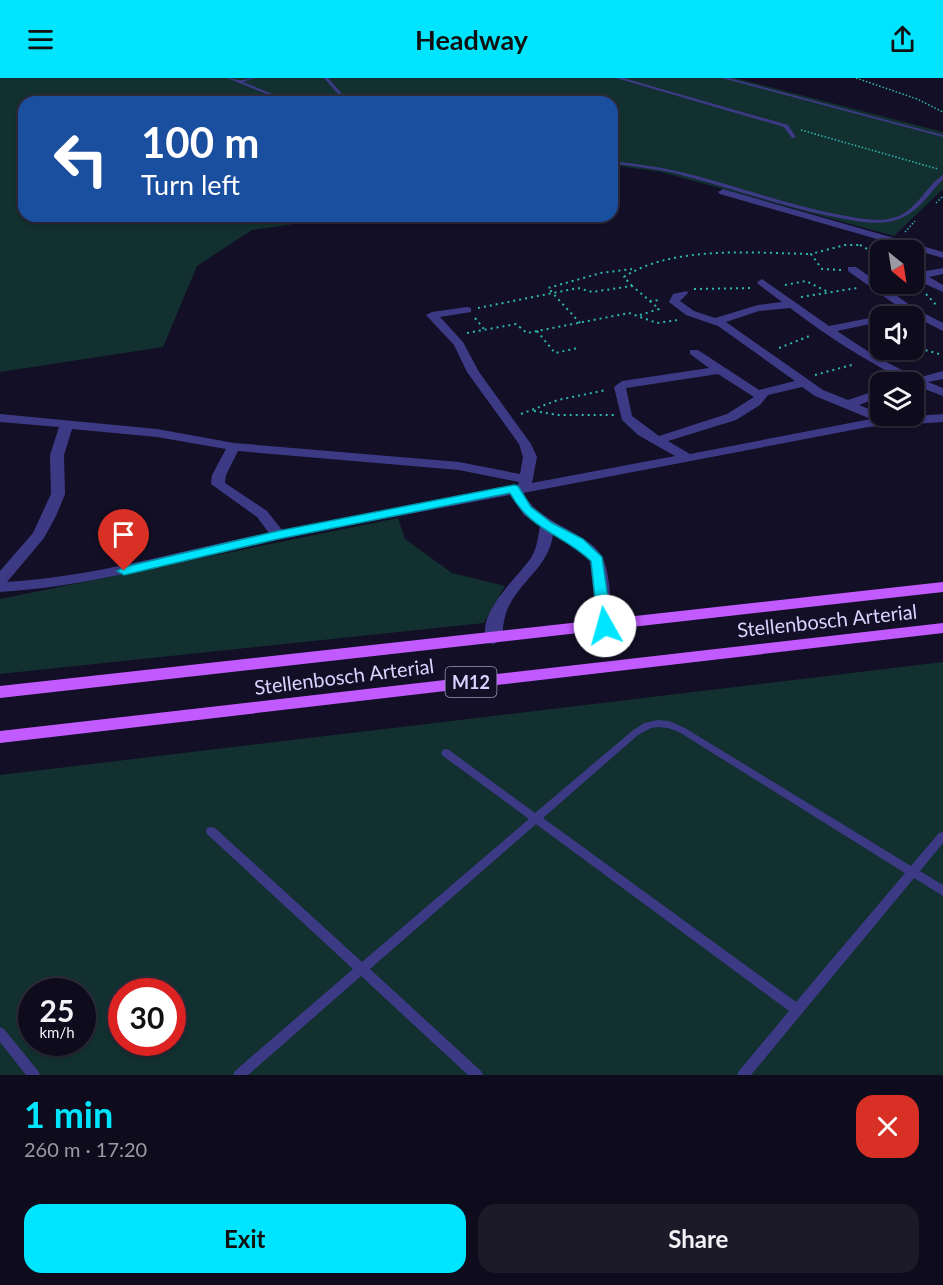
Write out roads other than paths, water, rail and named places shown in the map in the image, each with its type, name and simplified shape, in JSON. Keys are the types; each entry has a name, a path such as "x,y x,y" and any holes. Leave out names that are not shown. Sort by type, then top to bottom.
{"main road":[{"name":"Stellenbosch Arterial","path":"0,692 494,639 943,587"},
{"name":"Stellenbosch Arterial","path":"0,737 943,628"}],"street":[{"path":"723,192 943,255"},
{"path":"852,269 870,279"},
{"path":"924,274 943,271"},
{"path":"924,279 943,289"},
{"path":"766,285 825,330 895,372"},
{"path":"891,294 905,306"},
{"path":"679,296 678,307 697,316 716,321 803,383 870,414"},
{"path":"716,321 758,308 789,302"},
{"path":"467,310 432,315 466,354 473,372 517,430 530,457 522,485 526,510 547,526 578,542 597,560 605,626"},
{"path":"924,318 943,328"},
{"path":"825,330 870,321"},
{"path":"694,352 752,392 763,394 803,383"},
{"path":"686,457 632,423 624,413 620,387 720,370"},
{"path":"924,379 943,375"},
{"path":"924,386 943,392"},
{"path":"659,440 742,412 757,404 763,394"},
{"path":"847,405 870,397"},
{"path":"0,418 158,434 234,447 459,466 522,485"},
{"path":"924,419 943,418"},
{"path":"0,587 43,585 124,571 278,535 522,485 870,423"},
{"path":"0,580 39,535 49,516 58,494 57,455 67,424"},
{"path":"234,447 219,475 218,484 262,514 278,535"},
{"path":"494,639 494,624 503,599 537,562 545,548 547,526"}],"lane":[{"path":"229,78 275,96"},
{"path":"239,82 253,78"},
{"path":"326,78 342,96"},
{"path":"618,78 786,126 794,137"},
{"path":"724,78 943,136"},
{"path":"618,163 675,172 844,218 873,222 890,221 907,213 943,176"},
{"path":"239,1075 635,733 647,725 660,721 682,730 943,891"},
{"path":"446,753 796,1009"},
{"path":"211,831 477,1075"},
{"path":"743,1075 796,1009 914,874 943,836"},
{"path":"0,1033 34,1075"}]}
